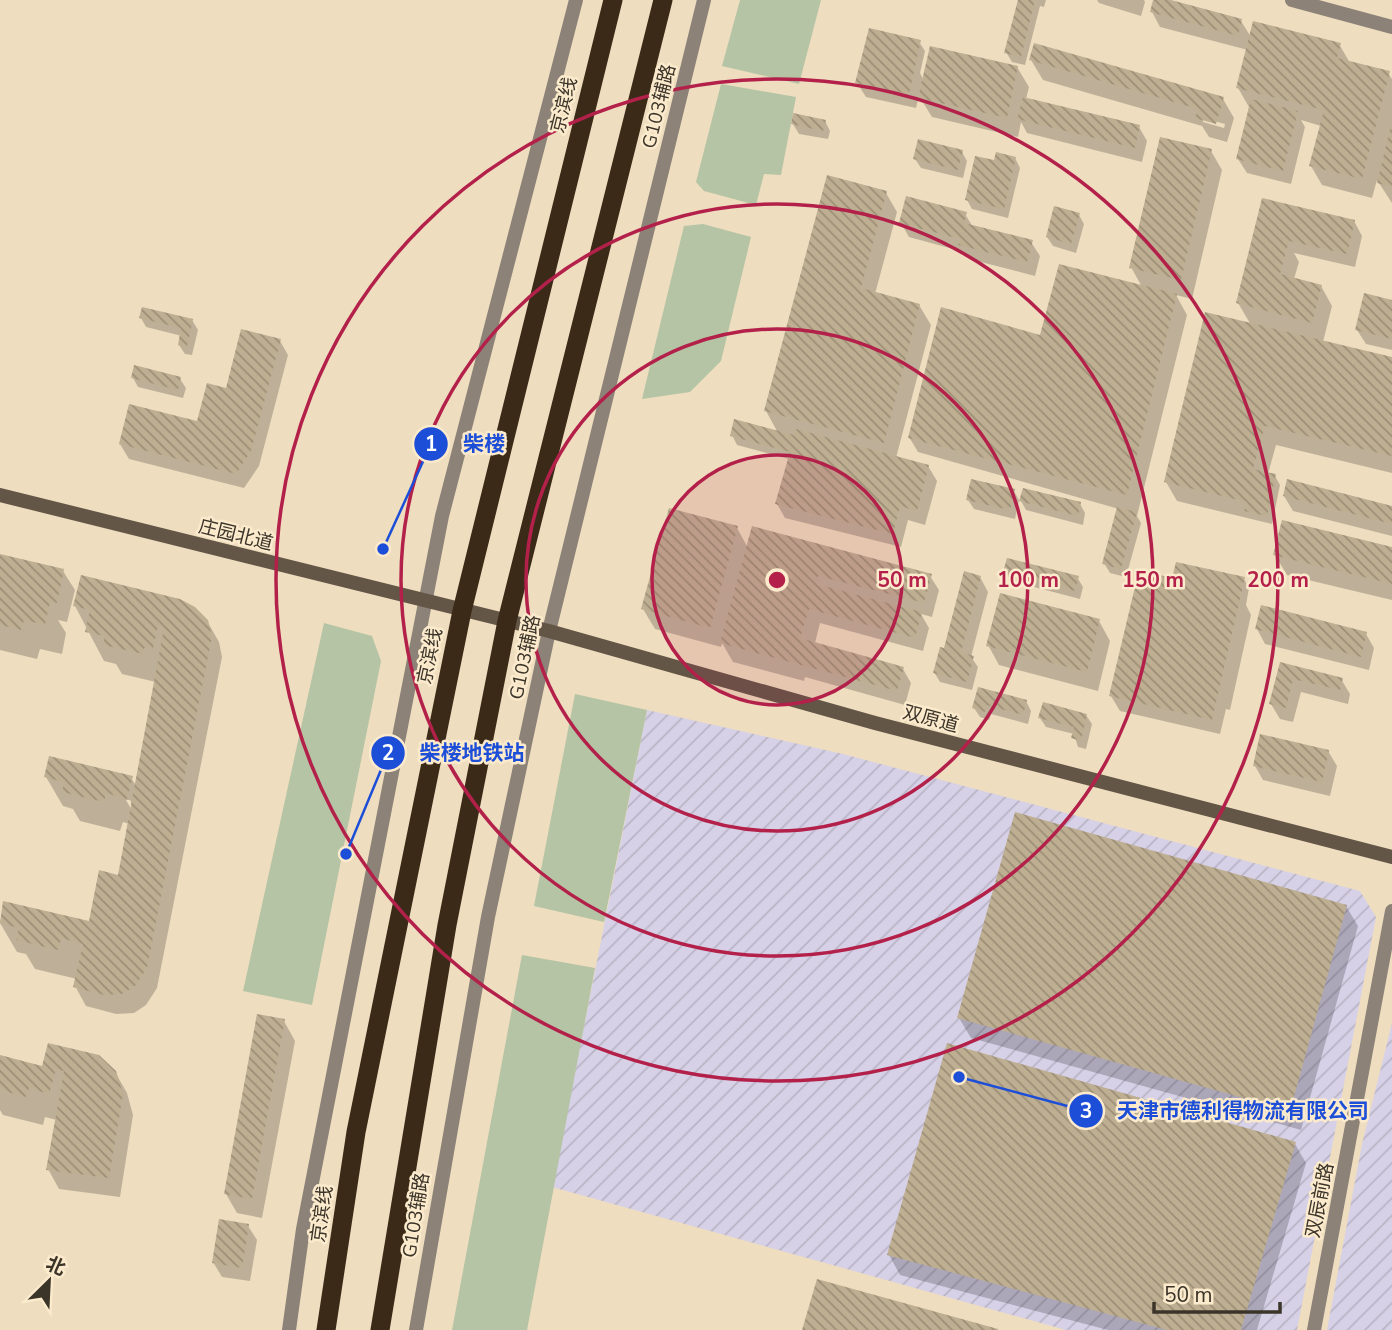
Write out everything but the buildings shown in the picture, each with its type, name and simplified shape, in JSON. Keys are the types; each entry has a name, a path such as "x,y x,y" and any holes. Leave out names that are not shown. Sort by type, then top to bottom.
{"highway":[{"name":"京滨线","path":"326,1330 359,1119 462,611 612,0"},
{"path":"380,1330 447,925 507,621 663,0"},
{"path":"314,1330 334,1284"}],"main road":[{"name":"庄园北道","path":"0,495 462,611"},
{"name":"双原道","path":"462,611 549,631 875,723 1392,857"}],"street":[{"path":"289,1330 303,1230 423,602 442,516 576,0"},
{"name":"G103辅路","path":"416,1330 488,917 549,631 704,0"},
{"path":"1292,0 1392,27"},
{"name":"双辰前路","path":"1314,1330 1392,911"}],"shaded area":[{"path":"647,710 843,754 1360,891 1376,917 1297,1330 1066,1330 552,1187"},
{"path":"1392,1023 1392,1330 1327,1330 1362,1144"}],"green space":[{"path":"740,0 821,0 799,84 722,66"},
{"path":"721,84 796,97 781,175 764,174 756,205 704,191 696,182"},
{"path":"703,224 751,237 721,361 690,392 642,399 684,226"},
{"path":"324,623 372,636 381,661 312,1005 243,991"},
{"path":"575,694 647,710 604,922 534,906"},
{"path":"522,955 595,968 527,1330 452,1330"}],"place":[{"name":"柴楼","path":"383,549"},
{"name":"柴楼地铁站","path":"346,854"},
{"name":"天津市德利得物流有限公司","path":"959,1077"}]}
